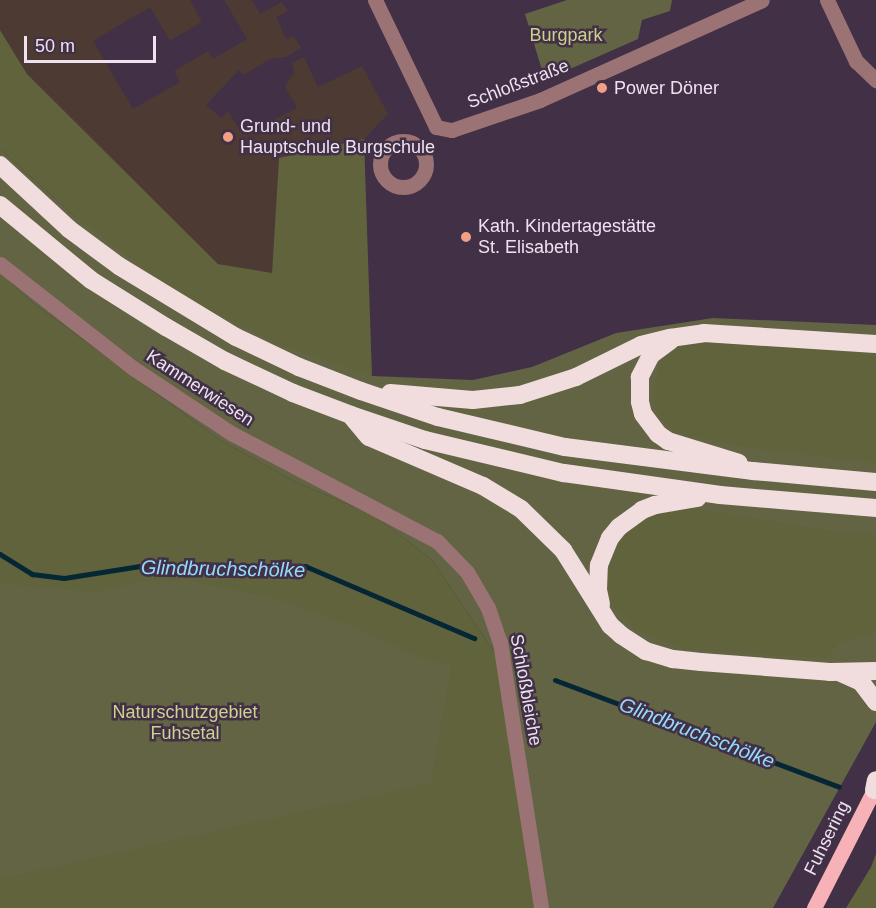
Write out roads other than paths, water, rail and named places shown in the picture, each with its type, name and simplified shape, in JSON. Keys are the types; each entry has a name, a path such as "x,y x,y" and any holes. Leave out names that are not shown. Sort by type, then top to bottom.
{"highway":[{"path":"0,165 69,229 119,266 236,337 299,367 361,391 438,417 565,447 753,471 876,482"},
{"path":"0,205 91,280 166,327 225,360 293,393 351,415 425,440 509,462 643,486 876,508"},
{"path":"361,391 473,400 520,395 576,377 641,345 683,336 729,333 876,344"},
{"path":"683,336 660,347 645,366 639,390 644,414 658,434 668,441 733,458 753,471"},
{"path":"351,415 369,437 483,486 520,509 563,550 610,625 634,644 673,659 840,672 871,681 876,702"},
{"path":"610,625 600,602 598,577 604,551 619,527 642,510 655,505 720,495"}],"main road":[{"name":"Fuhsering","path":"814,908 875,785"}],"street":[{"path":"375,0 436,127 417,145"},
{"name":"Schloßstraße","path":"436,127 452,130 540,100 762,0"},
{"path":"827,0 856,61 876,80"},
{"name":"Kammerwiesen","path":"0,264 133,368 231,433 397,518"},
{"name":"Schloßbleiche","path":"397,518 437,542 467,572 488,608 500,642 541,908"}],"waterway":[{"name":"Glindbruchschölke","path":"0,554 32,574 64,578 140,566 305,566 474,638"},
{"name":"Glindbruchschölke","path":"555,680 839,787"}],"place":[{"name":"Power Döner","path":"602,88"},
{"name":"Grund- und Hauptschule Burgschule","path":"228,137"},
{"name":"Kath. Kindertagestätte St. Elisabeth","path":"466,237"}],"park label":[{"name":"Burgpark","path":"566,35"},
{"name":"Naturschutzgebiet Fuhsetal","path":"185,723"}]}
